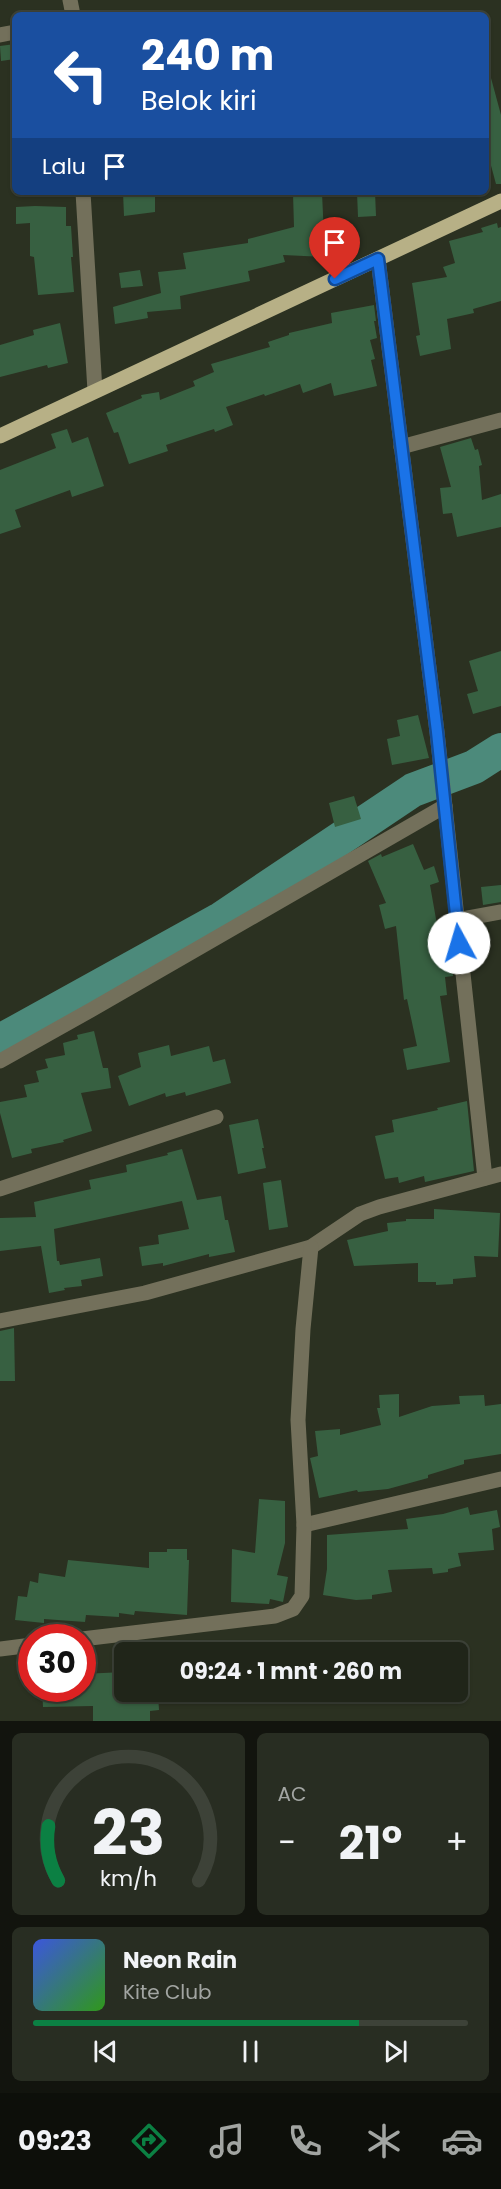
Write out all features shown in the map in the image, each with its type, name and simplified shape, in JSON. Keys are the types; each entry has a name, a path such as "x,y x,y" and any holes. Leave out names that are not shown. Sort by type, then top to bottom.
{"main road":[{"path":"0,436 501,201"}],"street":[{"path":"83,195 95,391"},
{"path":"378,259 445,806 485,1178"},
{"path":"401,447 501,420"},
{"path":"0,1061 445,806"},
{"path":"457,920 501,912"},
{"path":"0,1189 216,1117"},
{"path":"0,1321 145,1293 311,1247 360,1214 501,1174"},
{"path":"96,1637 276,1616 293,1609 302,1596 304,1525 298,1420 303,1329 311,1247"},
{"path":"304,1525 501,1479"},
{"path":"0,1649 18,1647"}],"building":[{"path":"12,44 12,59 1,61 0,46"},
{"path":"489,78 491,78 501,115 501,184 496,184 489,158"},
{"path":"123,195 155,195 155,212 124,216"},
{"path":"293,195 322,195 325,257 283,255 285,262 248,271 250,281 180,296 181,309 147,312 148,318 115,324 113,307 161,293 158,272 186,269 183,253 248,243 248,239 294,227"},
{"path":"357,195 375,195 376,216 358,217"},
{"path":"16,207 66,207 66,226 71,226 74,292 38,295 34,257 30,256 30,223 16,224"},
{"path":"497,223 498,228 501,227 501,301 473,309 474,313 447,319 451,349 420,356 416,336 420,335 412,283 447,277 443,267 455,263 449,241 483,232 481,228"},
{"path":"140,270 143,286 121,288 119,273"},
{"path":"374,305 377,338 370,340 375,359 371,360 377,386 334,396 331,383 303,393 300,384 265,396 264,394 226,407 233,425 166,445 168,451 129,464 118,432 114,433 106,413 142,398 141,395 159,392 160,400 195,386 193,381 214,372 211,364 270,347 268,342 289,335 289,333 332,323 331,313"},
{"path":"60,323 68,363 48,368 47,365 0,377 0,345 34,335 33,330"},
{"path":"67,429 72,443 88,437 104,486 72,497 70,490 15,510 21,527 0,534 0,470 56,448 51,434"},
{"path":"471,438 475,450 478,449 482,465 479,466 482,500 501,494 501,527 457,537 452,513 443,514 440,488 451,487 440,447"},
{"path":"501,651 501,706 473,714 467,694 478,691 469,661"},
{"path":"418,715 429,758 392,765 387,739 400,736 397,720"},
{"path":"354,796 361,819 335,827 329,803"},
{"path":"413,844 424,870 434,866 439,882 430,885 439,936 441,936 445,953 451,952 453,976 445,977 447,995 440,996 450,1062 407,1070 403,1049 417,1046 407,999 404,1000 396,926 385,929 379,905 386,903 368,861 381,854 382,857"},
{"path":"501,885 501,902 483,905 481,887"},
{"path":"94,1031 103,1068 108,1068 111,1088 81,1093 92,1131 63,1140 64,1142 31,1149 32,1153 12,1158 0,1113 0,1102 27,1097 24,1085 39,1082 36,1071 48,1068 45,1059 65,1055 63,1043 78,1039 77,1035"},
{"path":"169,1045 171,1056 209,1046 213,1062 225,1059 231,1083 186,1096 185,1092 166,1097 165,1093 129,1106 118,1076 141,1067 138,1053"},
{"path":"467,1101 474,1171 425,1182 424,1176 399,1183 398,1177 385,1179 375,1136 394,1132 392,1120"},
{"path":"258,1119 266,1168 238,1174 229,1125"},
{"path":"182,1149 197,1200 221,1196 225,1220 228,1220 235,1252 209,1257 209,1254 163,1266 163,1263 142,1266 139,1247 159,1244 158,1235 189,1229 182,1201 54,1229 57,1261 60,1265 100,1258 103,1276 81,1280 82,1286 49,1293 41,1246 0,1251 0,1218 36,1217 34,1202 91,1189 89,1180 127,1172 126,1165 168,1155 167,1153"},
{"path":"281,1180 288,1227 269,1230 263,1183"},
{"path":"434,1209 500,1213 498,1257 474,1256 476,1277 453,1279 453,1284 436,1285 436,1282 418,1282 418,1263 354,1266 347,1240 388,1231 387,1223 406,1221 406,1219 434,1219"},
{"path":"14,1328 15,1381 0,1381 0,1331"},
{"path":"399,1394 399,1417 432,1406 460,1404 459,1396 484,1395 485,1406 501,1404 501,1454 464,1460 464,1464 428,1475 428,1478 388,1489 358,1492 357,1490 319,1498 310,1458 318,1456 315,1431 340,1429 340,1435 381,1425 377,1408 380,1408 379,1395"},
{"path":"259,1499 285,1501 285,1543 277,1575 288,1577 283,1602 270,1599 269,1604 231,1602 232,1549 255,1553"},
{"path":"468,1507 470,1515 497,1510 500,1527 492,1529 494,1550 458,1553 461,1566 448,1569 448,1572 433,1574 432,1568 388,1570 392,1592 372,1595 372,1599 356,1600 323,1595 327,1569 327,1535 408,1529 406,1519 443,1514"},
{"path":"167,1549 187,1549 187,1560 189,1560 187,1615 135,1611 134,1615 119,1613 119,1617 86,1615 85,1622 44,1619 44,1623 15,1620 18,1596 27,1597 30,1581 38,1583 39,1573 65,1577 68,1560 149,1568 149,1552 167,1552"},
{"path":"114,1672 114,1702 158,1702 159,1710 150,1711 150,1721 93,1721 93,1706 43,1707 43,1702 96,1702 96,1673"}],"waterway":[{"path":"0,1041 219,920 413,790 474,767 501,750"}],"route":[{"path":"335,279 378,259 437,732 459,943"}]}
